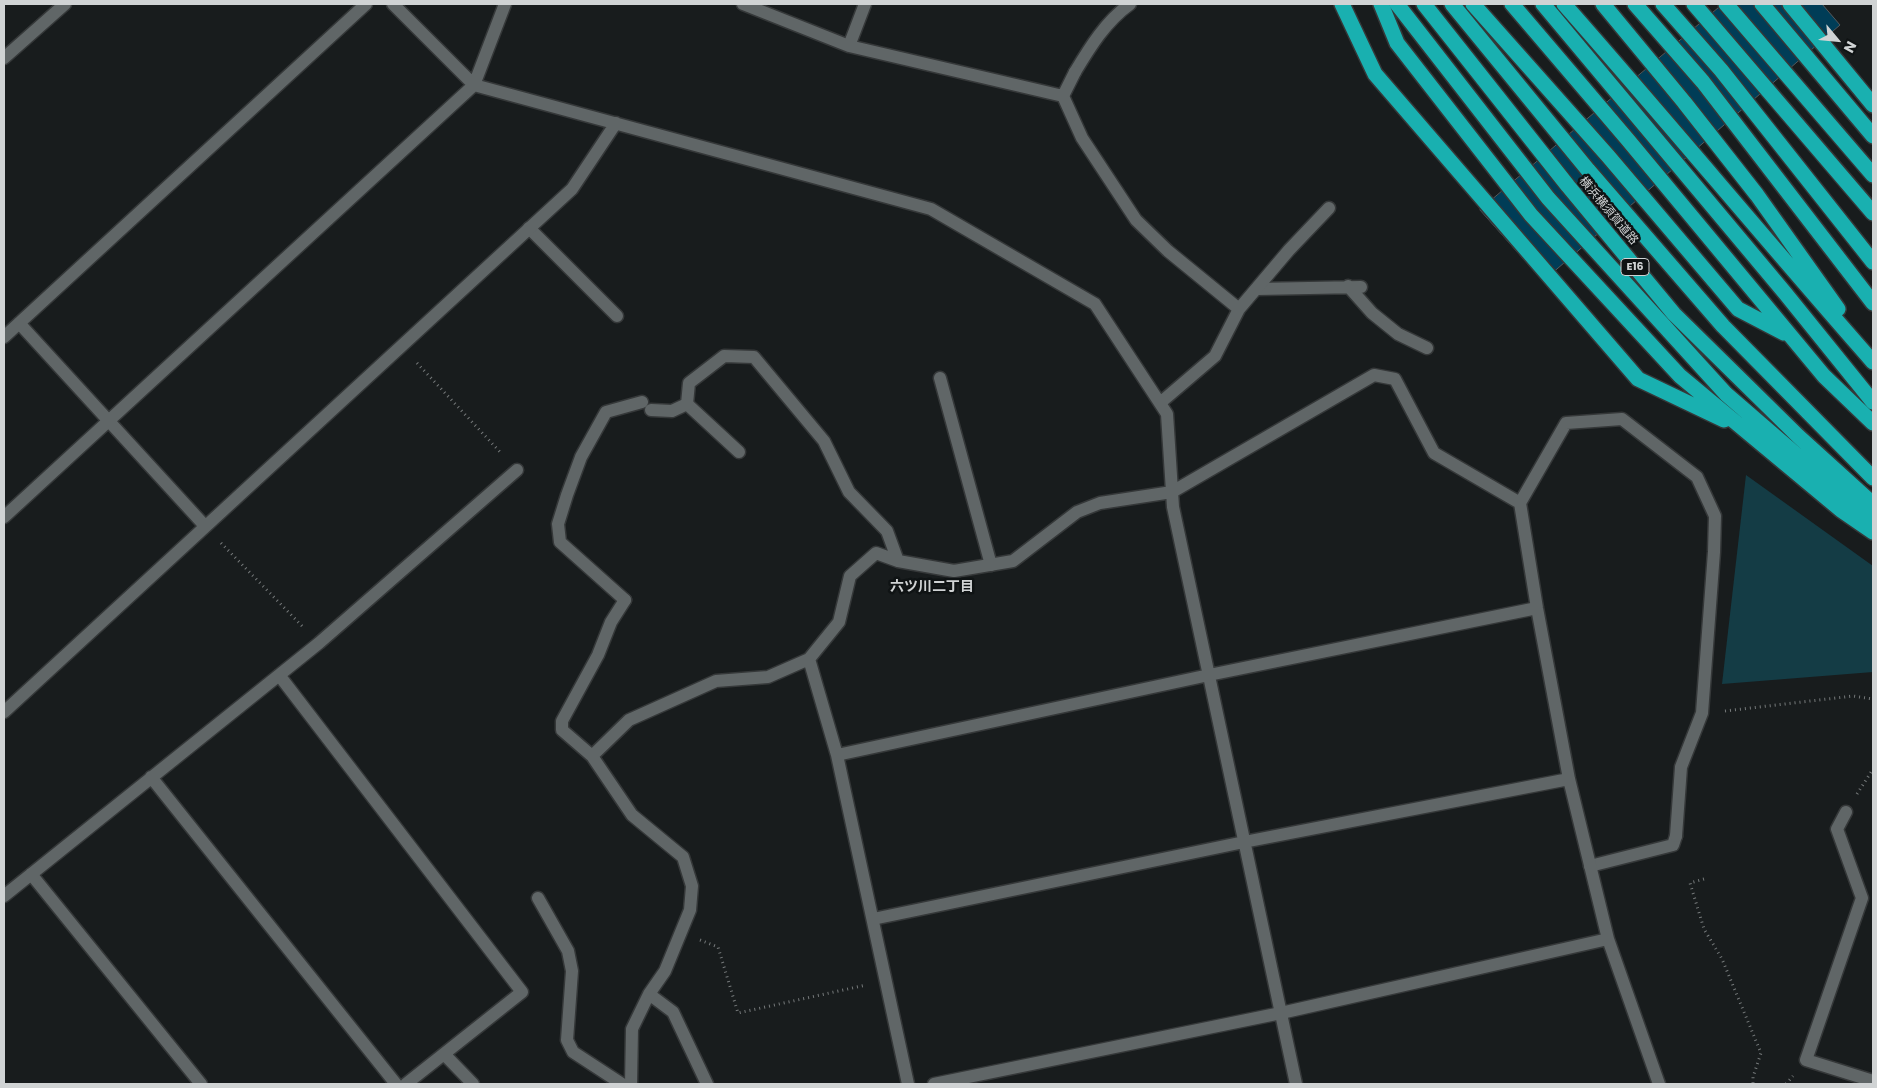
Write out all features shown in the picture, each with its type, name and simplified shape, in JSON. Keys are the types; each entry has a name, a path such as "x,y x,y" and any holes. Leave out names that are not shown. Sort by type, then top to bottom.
{"highway":[{"path":"1342,4 1375,74 1638,379 1744,430"},
{"path":"1381,4 1398,43 1531,215 1680,376 1840,510 1873,532"},
{"path":"1398,4 1548,198 1713,380 1726,394 1873,521"},
{"name":"横浜横須賀道路","path":"1424,4 1568,186 1674,314 1798,436 1873,504"},
{"path":"1452,4 1588,170 1723,326 1873,478"},
{"path":"1473,4 1608,156 1738,309 1790,336"},
{"path":"1512,4 1824,376 1873,423"},
{"path":"1543,4 1785,293 1873,402"},
{"path":"1564,4 1662,115 1782,259 1873,360"},
{"path":"1603,4 1684,102 1757,195 1873,360"},
{"path":"1635,4 1703,82 1873,303"},
{"path":"1662,4 1721,70 1873,262"},
{"path":"1694,4 1873,213"},
{"path":"1726,4 1873,175"},
{"path":"1762,4 1873,136"},
{"path":"1790,4 1873,105"}],"street":[{"path":"4,58 65,4"},
{"path":"4,337 366,4"},
{"path":"393,4 474,85 931,209 1095,304 1167,414 1173,507 1296,1084"},
{"path":"4,517 474,85 505,4"},
{"path":"743,4 848,46 1063,96"},
{"path":"848,46 865,4"},
{"path":"1063,96 1089,48 1118,13 1130,4"},
{"path":"1063,96 1082,138 1136,220 1168,251 1239,309"},
{"path":"4,712 572,188 616,123"},
{"path":"1160,403 1215,356 1239,309 1328,208"},
{"path":"530,228 617,316"},
{"path":"1348,286 1372,313 1398,334 1426,348"},
{"path":"1256,288 1361,287"},
{"path":"19,323 205,526"},
{"path":"687,404 689,383 724,356 754,357 824,440 849,492 888,530 898,561"},
{"path":"592,756 629,720 716,681 768,677 809,659 839,622 850,576 876,553 898,561 954,571 1013,561 1077,512 1100,503 1172,492 1374,375 1395,379 1434,453 1520,503"},
{"path":"940,378 991,565"},
{"path":"632,1084 632,1029 649,994 666,971 690,910 692,886 683,857 632,815 592,756 562,730 562,720 598,655 611,622 625,600 560,542 558,524 581,457 606,412 647,406 672,411 687,404"},
{"path":"687,404 739,452"},
{"path":"1590,866 1673,845 1676,836 1681,767 1702,713 1714,552 1715,516 1697,477 1622,419 1566,423 1520,503 1537,608 1569,779 1590,866 1608,939 1659,1084"},
{"path":"4,896 319,643 517,470"},
{"path":"837,755 1209,675 1537,608"},
{"path":"809,659 837,755 908,1084"},
{"path":"279,674 522,992 406,1084"},
{"path":"151,777 396,1084"},
{"path":"873,919 1244,842 1569,779"},
{"path":"1846,812 1837,829 1862,898 1806,1060 1873,1081"},
{"path":"31,874 201,1084"},
{"path":"538,898 568,951 570,958 572,971 567,1040 573,1052 622,1084"},
{"path":"934,1084 1281,1013 1608,939"},
{"path":"649,994 673,1012 707,1084"},
{"path":"444,1054 473,1084"}],"path":[{"path":"401,346 517,470"},
{"path":"205,526 319,643"},
{"path":"1702,713 1853,696 1873,699"},
{"path":"1846,812 1873,769"},
{"path":"1704,879 1690,883 1704,928 1722,959 1761,1053 1753,1077 1753,1084"},
{"path":"718,947 738,1013 852,989"}],"shaded area":[{"path":"1746,475 1873,566 1873,672 1722,684"}],"building":[{"path":"1723,4 1822,4 1840,25 1543,281 1480,210"}],"district":[{"name":"六ツ川二丁目","path":"932,587"}]}
